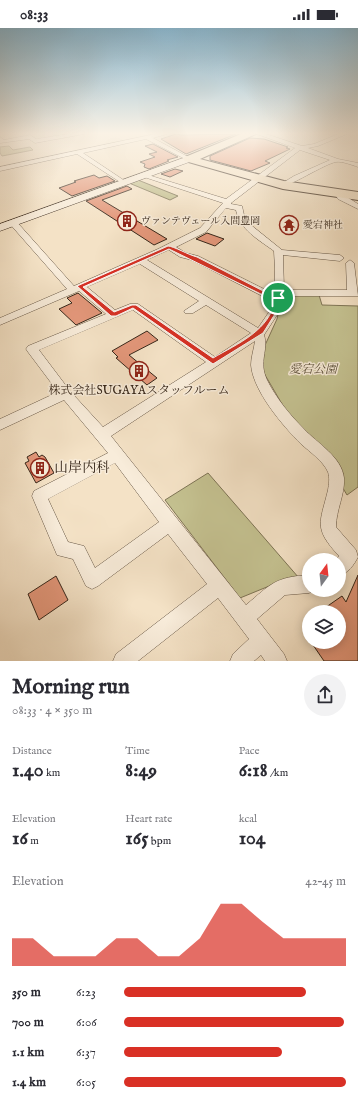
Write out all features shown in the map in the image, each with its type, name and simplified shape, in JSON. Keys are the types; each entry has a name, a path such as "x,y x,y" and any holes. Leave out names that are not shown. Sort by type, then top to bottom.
{"highway":[{"path":"207,164 283,185 358,196"}],"street":[{"path":"0,169 25,164"},
{"path":"95,164 123,182"},
{"path":"0,228 174,164"},
{"path":"0,322 170,247 203,230 227,202 279,164"},
{"path":"283,185 296,177 328,164"},
{"path":"143,175 227,202 228,206 239,208 241,219 279,252 340,258"},
{"path":"339,194 345,200 358,207"},
{"path":"12,223 76,288 113,314"},
{"path":"170,247 270,296 355,293 350,263"},
{"path":"102,434 213,361 261,332 277,306 279,295 279,252"},
{"path":"140,260 207,300 258,333 261,339 257,359 258,371 262,382 285,417 300,434 328,460 336,472 335,489 328,528 330,534 350,556 346,560"},
{"path":"188,311 207,300"},
{"path":"213,361 134,306 32,349 66,394 102,434 117,456 218,586 245,618 277,661"},
{"path":"0,424 66,394"},
{"path":"117,456 39,496 63,549 78,552 92,580 170,524"},
{"path":"245,618 280,588 290,585 302,584"},
{"path":"123,661 218,586"},
{"path":"240,661 261,641"}],"green space":[{"path":"138,180 178,196 170,200 129,183"},
{"name":"愛宕公園","path":"286,295 319,295 322,305 358,306 358,487 347,495 334,473 289,416 261,368 261,354 277,319 282,297"},
{"path":"208,473 299,578 284,580 240,598 165,500"}],"building":[{"path":"144,164 163,164 149,169 144,167"},
{"path":"223,164 269,164 251,171"},
{"path":"175,169 183,171 170,177 161,174"},
{"path":"94,175 99,178 107,176 115,181 72,196 59,188 76,182 74,181"},
{"name":"ヴァンテヴェール入間豊岡","path":"127,186 132,189 102,200 167,239 154,245 86,201"},
{"path":"207,233 224,239 215,246 196,239"},
{"path":"78,293 102,313 76,325 59,309 72,303 67,298"},
{"path":"147,331 158,340 129,355 157,378 147,385 116,358 118,357 112,351"},
{"name":"山岸内科","path":"36,452 39,457 42,455 45,457 54,473 36,483 25,463 29,461 27,457"},
{"path":"358,575 358,661 324,661 316,649 346,649 346,605 329,605 341,597 343,597 346,602"},
{"path":"56,576 68,600 39,620 28,594"}],"place":[{"name":"ヴァンテヴェール入間豊岡","path":"127,221"},
{"name":"愛宕神社","path":"289,225"},
{"name":"株式会社SUGAYAスタッフルーム","path":"139,371"},
{"name":"山岸内科","path":"40,468"}],"route":[{"path":"170,247 270,296 278,298 277,306 261,332 213,361 134,306 113,314 80,286 170,247"}]}
